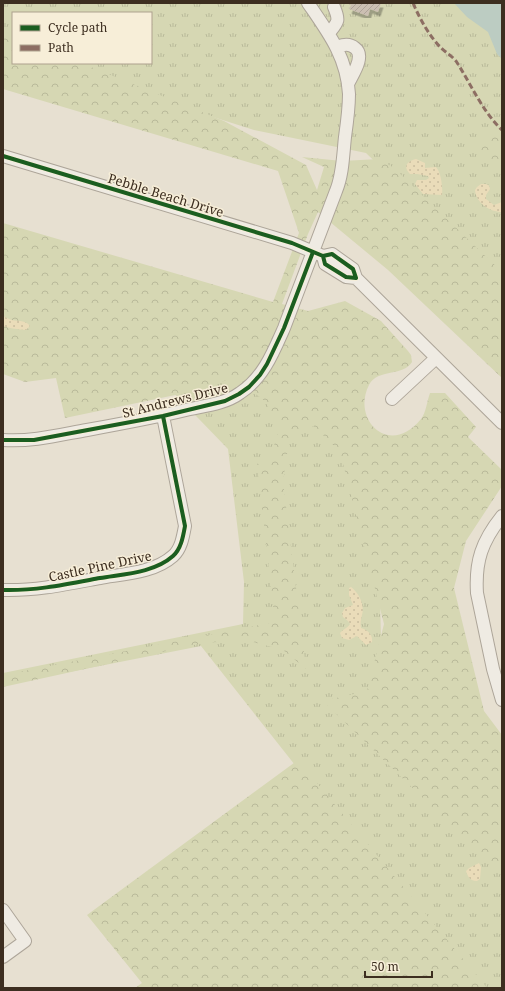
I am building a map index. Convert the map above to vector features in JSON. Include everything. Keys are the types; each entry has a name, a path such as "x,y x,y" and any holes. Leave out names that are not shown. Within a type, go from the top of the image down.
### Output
{"street":[{"name":"St Andrews Drive","path":"3,440 34,440 163,416 225,401 249,387 260,375 275,348 318,254 340,180 348,110 348,84 344,66 336,47 329,33 308,3"},
{"path":"329,33 338,20 334,7"},
{"path":"336,47 348,45 354,47 359,52 359,59 348,84"},
{"name":"Pebble Beach Drive","path":"3,156 292,243 318,254 325,264 346,277 356,278 502,423"},
{"path":"392,399 436,358"},
{"name":"Castle Pine Drive","path":"3,590 42,588 143,570 166,561 174,555 180,546 185,526 163,416"},
{"path":"502,516 488,535 480,553 477,563 476,579 477,593 488,648 495,680 502,700"},
{"path":"3,910 25,941 3,957"}],"green space":[{"path":"3,3 502,3 502,285 366,153 254,130 46,64 152,64 152,12 12,12 12,53 3,50"},
{"path":"3,31 12,35 12,64 83,64 224,121 306,165 317,190 324,167 302,157 342,161 379,159 394,168 502,272 502,378 388,270 318,212 308,234 282,304 308,311 345,301 381,321 408,351 411,355 412,362 403,370 378,376 369,385 365,398 365,411 369,421 377,430 386,435 397,435 409,430 421,419 430,393 445,393 476,427 468,437 502,470 502,486 466,541 454,588 484,711 502,735 502,875 323,701 367,691 384,624 340,452 314,426 289,441 283,482 306,669 283,650 246,640 203,643 3,687 3,675 275,622 257,464 270,457 280,428 265,401 234,378 180,394 65,418 56,378 25,382 3,374 3,223 273,302 299,233 278,171 3,89"},
{"path":"498,123 502,127 502,174 485,159 478,145"},
{"path":"303,364 378,520 381,638 362,723 502,869 502,988 471,988 201,646 3,685 3,673 243,624 244,582 228,449 166,385"},
{"path":"298,760 487,988 135,988 142,983 87,915"}],"sand":[{"path":"416,159 425,163 425,168 436,167 438,169 441,180 442,195 423,194 415,184 417,180 426,180 429,178 428,176 410,174 406,169 408,163"},
{"path":"481,184 487,184 490,187 486,195 486,199 494,205 502,202 502,212 497,212 484,206 478,199 475,190"},
{"path":"3,316 12,320 26,322 30,326 26,330 3,326"},
{"path":"351,587 359,596 363,607 361,628 368,631 372,637 372,642 366,645 357,636 349,640 342,638 340,633 350,624 343,617 342,613 345,608 353,605 349,595 349,588"},
{"path":"479,863 481,867 480,879 477,881 471,879 466,871"}],"shaded area":[{"path":"454,3 502,3 502,59 497,54 488,32 467,17"}],"building":[{"path":"346,3 381,3 378,12 370,9 368,16 349,9 351,5"}],"marked path":[{"path":"413,3 421,21 432,37 440,47 453,57 488,114 502,130"}],"cycle path":[{"path":"3,156 292,243 323,256 332,254 353,269 356,278 346,277 325,264 323,256"},
{"path":"3,440 34,440 163,416 225,401 239,394 249,387 260,375 267,364 284,328 313,252"},
{"path":"3,590 52,587 138,572 157,566 165,562 176,553 181,542 185,526 163,416"}]}
